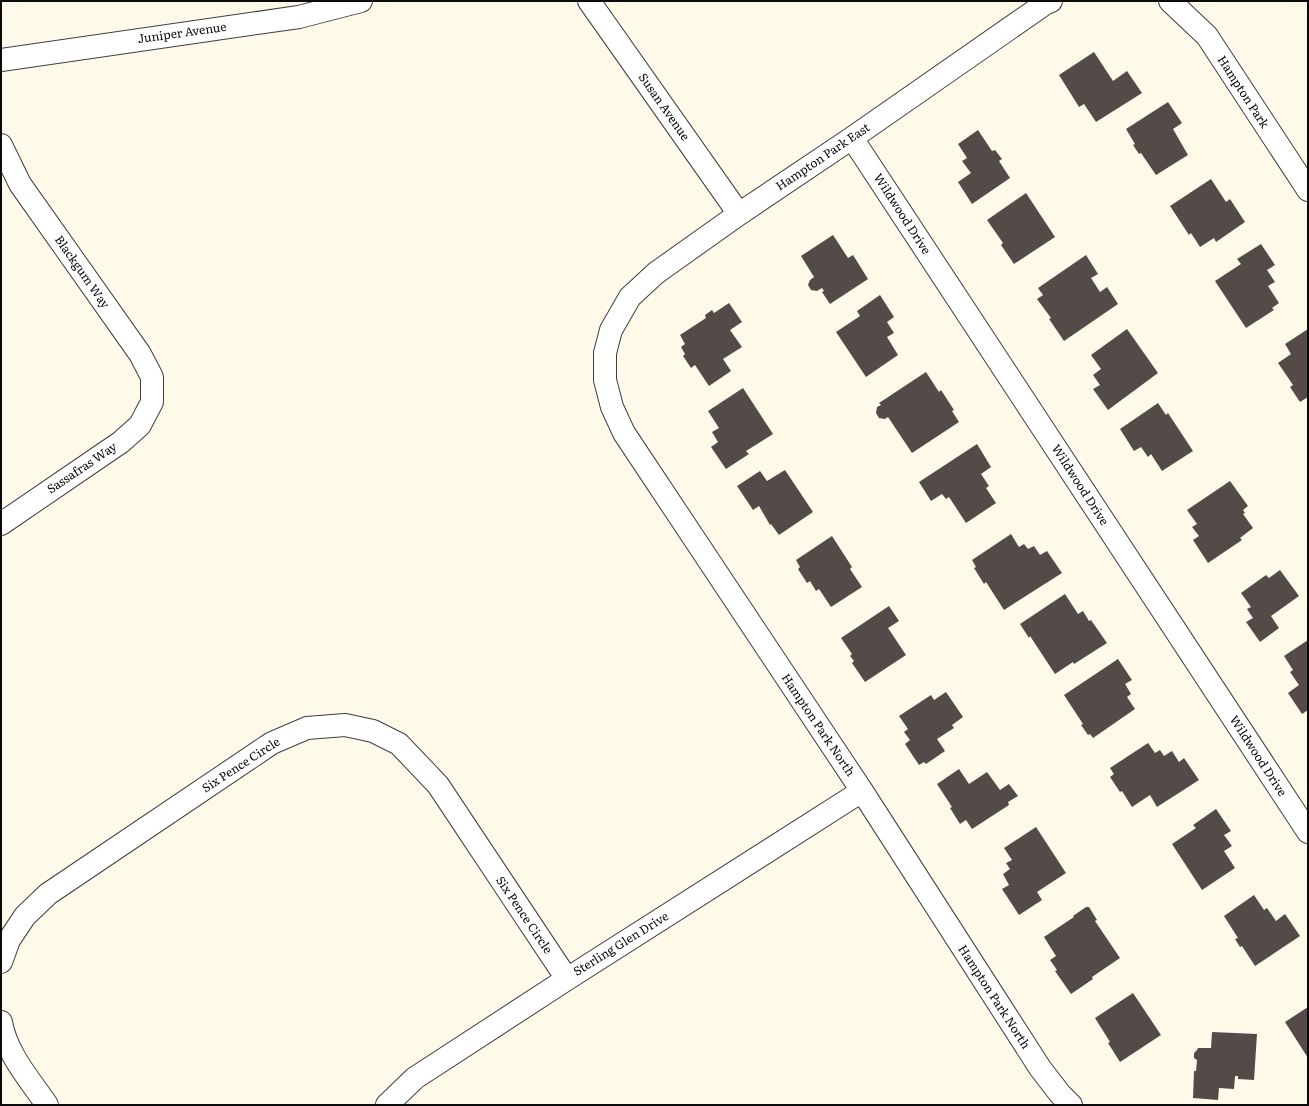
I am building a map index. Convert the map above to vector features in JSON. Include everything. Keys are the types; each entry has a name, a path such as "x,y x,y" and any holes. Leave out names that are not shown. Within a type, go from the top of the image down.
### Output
{"street":[{"name":"Juniper Avenue","path":"1,60 298,16 361,1"},
{"name":"Susan Avenue","path":"589,1 739,214"},
{"name":"Hampton Park East","path":"611,330 630,296 644,282 739,214 1051,1"},
{"name":"Hampton Park","path":"1170,1 1207,36 1308,190"},
{"name":"Wildwood Drive","path":"852,138 1308,832"},
{"name":"Blackgum Way","path":"1,145 20,184 140,354 152,377 152,402"},
{"name":"Hampton Park North","path":"611,330 605,353 605,380 612,407 624,433 862,790 1040,1068 1060,1094 1071,1105"},
{"name":"Sassafras Way","path":"1,524 121,442 140,425 152,402"},
{"name":"Six Pence Circle","path":"1,962 9,940 25,916 48,894 272,743 307,728 346,725 374,731 399,744 438,785 567,979"},
{"name":"Sterling Glen Drive","path":"387,1105 416,1078 567,979 862,790"},
{"path":"1,1022 2,1030 15,1058 47,1105"}],"building":[{"path":"1094,52 1113,81 1127,71 1142,93 1096,122 1084,104 1079,107 1059,75"},
{"path":"1168,102 1182,123 1173,129 1188,155 1156,175 1141,153 1139,154 1133,145 1135,144 1126,129"},
{"path":"978,130 992,151 995,150 1002,159 999,161 1010,178 972,204 958,182 971,173 962,161 967,158 958,144"},
{"path":"1211,179 1226,202 1230,199 1245,222 1216,242 1214,238 1200,247 1191,233 1189,235 1170,206"},
{"path":"1026,193 1055,237 1014,264 1001,245 1003,243 987,220"},
{"path":"833,235 848,258 853,255 868,279 830,304 822,292 824,291 822,288 817,291 811,290 808,285 810,280 814,277 801,256"},
{"path":"1261,244 1275,265 1267,270 1275,282 1268,286 1279,303 1272,308 1274,310 1246,328 1215,281 1241,264 1237,259"},
{"path":"1086,255 1098,274 1091,278 1100,292 1107,287 1118,304 1064,341 1049,319 1051,318 1037,299 1043,295 1038,288"},
{"path":"880,295 894,317 887,322 894,333 887,337 898,355 866,377 836,332 860,316 857,311"},
{"path":"729,303 742,322 730,330 742,347 723,359 731,371 709,386 695,365 691,368 683,356 685,354 681,347 685,344 680,335 706,318 705,315 712,310 714,313"},
{"path":"1127,329 1158,373 1108,410 1093,389 1100,385 1093,375 1101,369 1091,355"},
{"path":"1308,329 1308,397 1300,402 1290,387 1293,385 1278,363 1291,354 1285,344"},
{"path":"926,372 939,392 941,390 954,410 952,411 959,422 912,453 888,417 885,419 879,418 876,413 877,407 881,405 879,403"},
{"path":"743,388 773,434 746,451 749,454 726,469 711,447 718,442 712,432 719,428 708,411"},
{"path":"1158,403 1166,415 1168,413 1193,451 1162,471 1151,454 1148,457 1141,447 1134,451 1120,429"},
{"path":"977,444 991,467 981,474 989,486 986,488 996,503 966,523 949,497 946,499 942,494 931,501 919,482"},
{"path":"785,470 813,512 779,535 771,524 770,525 759,506 753,510 737,486 760,471 767,481"},
{"path":"1230,481 1248,506 1243,510 1245,513 1243,514 1253,528 1240,538 1242,540 1208,563 1193,540 1199,536 1192,527 1197,524 1187,510"},
{"path":"1011,534 1019,547 1024,544 1028,549 1034,546 1040,555 1047,551 1062,573 1004,610 986,582 984,584 974,568 976,567 972,560"},
{"path":"832,536 852,567 850,569 862,587 831,607 819,589 816,591 810,581 807,583 798,569 800,567 796,560"},
{"path":"1280,570 1299,596 1271,616 1279,628 1260,642 1246,622 1253,618 1247,609 1251,607 1241,593 1266,575 1269,578"},
{"path":"1065,594 1078,614 1083,611 1107,643 1055,674 1030,636 1029,638 1020,624"},
{"path":"889,606 899,621 888,628 906,655 865,682 852,663 854,661 850,656 852,654 841,638"},
{"path":"1308,640 1308,710 1302,714 1288,693 1299,685 1290,672 1293,670 1284,656"},
{"path":"1118,659 1132,680 1125,684 1131,694 1127,697 1135,709 1093,738 1090,734 1088,735 1081,725 1083,724 1064,695"},
{"path":"946,692 963,717 952,725 954,728 937,739 945,751 926,764 924,762 919,765 905,744 910,740 904,732 908,729 899,716 931,695 934,700"},
{"path":"1148,743 1155,753 1160,750 1164,756 1172,751 1179,762 1184,758 1199,780 1157,807 1150,795 1132,807 1122,791 1120,792 1110,777 1114,774 1110,768"},
{"path":"959,769 969,784 987,772 1000,790 1009,784 1018,796 1008,802 1009,805 972,829 966,820 960,824 950,808 952,807 937,784"},
{"path":"1216,809 1231,831 1224,835 1232,846 1224,851 1235,868 1202,890 1172,844 1196,828 1193,825"},
{"path":"1036,827 1066,873 1037,892 1042,900 1019,915 1002,889 1009,885 1003,874 1010,869 1006,863 1012,860 1004,848"},
{"path":"1254,895 1264,910 1267,908 1276,921 1285,914 1300,936 1255,966 1242,946 1240,947 1235,939 1238,938 1224,916"},
{"path":"1086,907 1089,907 1097,920 1095,921 1120,958 1092,977 1093,979 1071,994 1055,971 1057,970 1050,960 1056,956 1044,937"},
{"path":"1133,993 1161,1035 1120,1062 1095,1018"},
{"path":"1308,1007 1308,1058 1285,1022"},
{"path":"1212,1032 1257,1034 1254,1080 1238,1079 1238,1076 1235,1076 1234,1089 1219,1088 1218,1100 1193,1098 1194,1071 1196,1071 1197,1060 1194,1058 1194,1053 1198,1048 1211,1048"}]}
